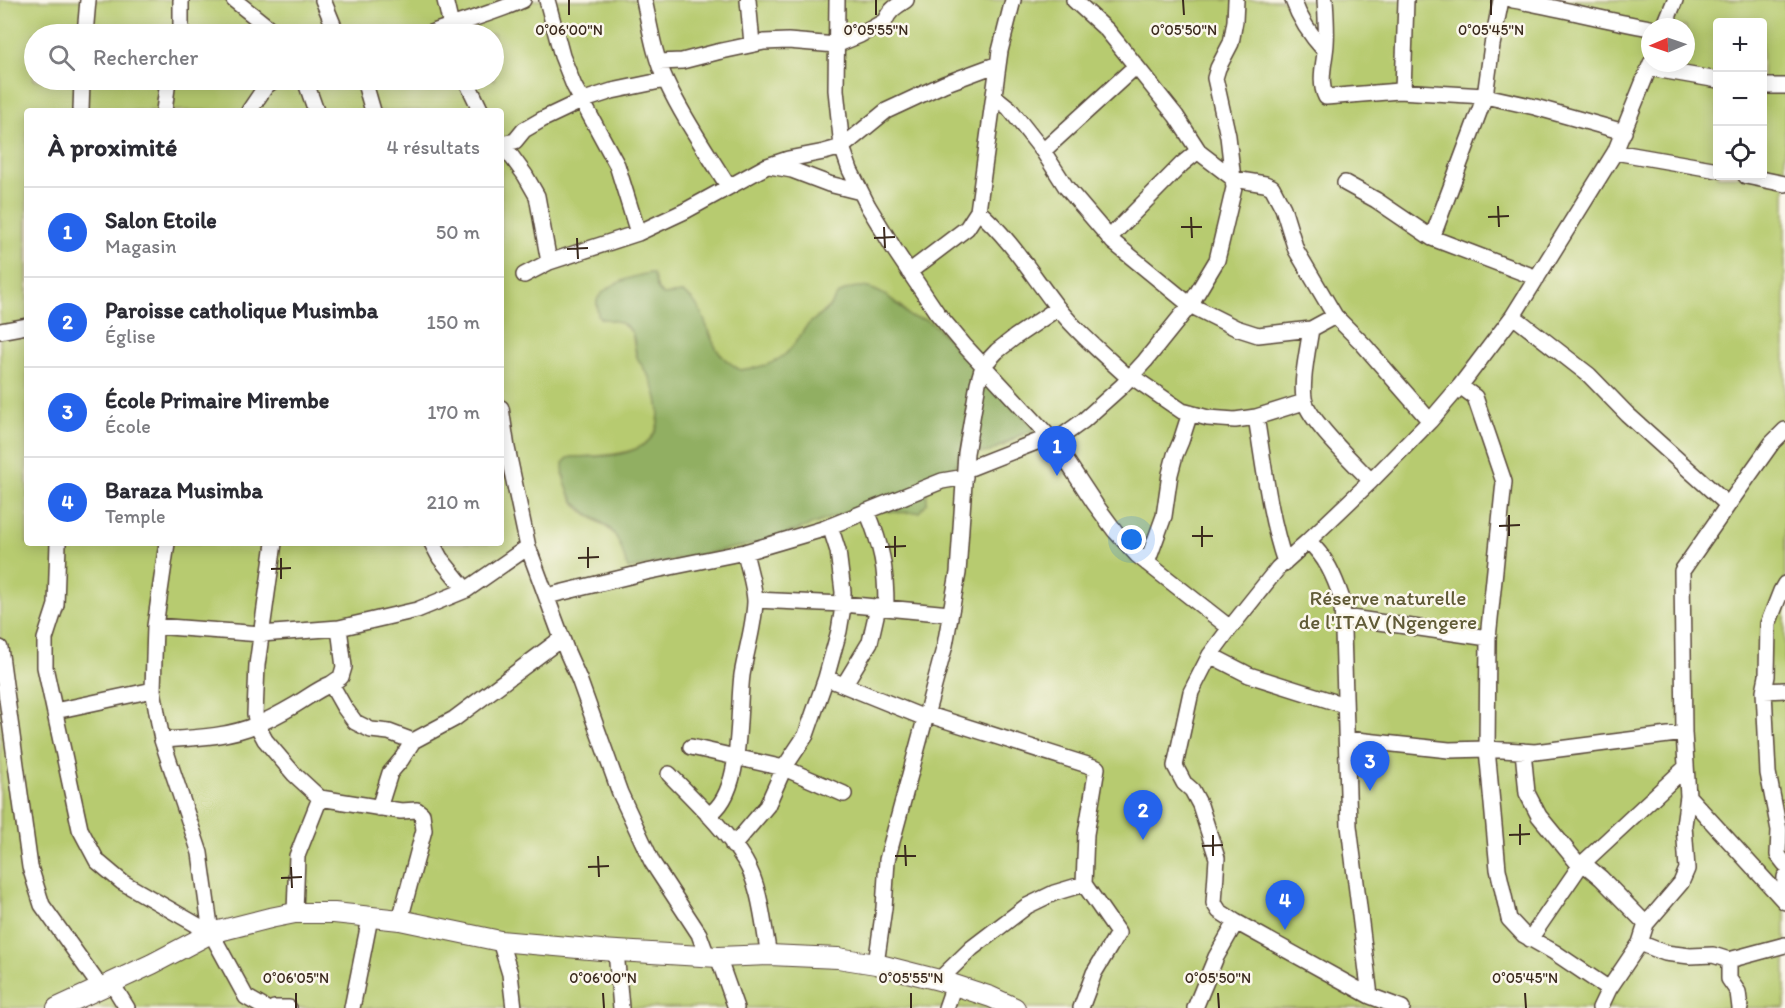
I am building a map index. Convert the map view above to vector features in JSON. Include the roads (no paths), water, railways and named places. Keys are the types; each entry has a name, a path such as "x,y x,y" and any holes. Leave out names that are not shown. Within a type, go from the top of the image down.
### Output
{"street":[{"path":"86,24 88,0"},
{"path":"181,0 181,24"},
{"path":"234,0 264,24"},
{"path":"323,0 333,24"},
{"path":"445,0 451,24"},
{"path":"467,24 523,0"},
{"path":"547,0 562,56 581,101 617,165 638,233"},
{"path":"644,0 654,46 665,80 689,124 728,186"},
{"path":"748,0 753,45"},
{"path":"837,0 836,90 842,147 861,192 909,272 937,313 1052,439 1108,522 1137,555 1230,628"},
{"path":"659,62 682,62 753,45 788,41 836,45 885,21 892,9 906,0"},
{"path":"909,272 967,228 978,211 998,64 1013,0"},
{"path":"1074,0 1107,30 1176,116 1198,151 1219,169 1234,178 1265,184 1272,188 1283,208 1296,250 1335,316 1363,344 1430,421"},
{"path":"547,596 646,572 745,552 830,526 1052,439 1083,421 1130,377 1190,305 1217,260 1234,188 1234,178 1228,135 1215,78 1231,43 1236,0"},
{"path":"1293,0 1297,13 1306,28 1325,51"},
{"path":"1325,0 1325,51 1322,83 1326,97 1403,91 1485,96 1545,109 1624,132"},
{"path":"1403,91 1406,0"},
{"path":"1432,238 1485,96 1492,45 1502,0"},
{"path":"1513,0 1641,26"},
{"path":"1668,18 1675,0"},
{"path":"524,275 549,262 638,233 685,211 767,166 842,147 886,111 944,84 998,64"},
{"path":"1043,151 1136,66"},
{"path":"1402,1008 1371,996 1236,922 1216,908 1214,903 1217,858 1200,805 1175,766 1191,692 1210,655 1278,568 1371,481 1430,421 1460,386 1513,316 1615,152 1648,72"},
{"path":"1679,72 1713,79"},
{"path":"504,143 515,141 524,130 581,101 612,91 665,80"},
{"path":"1767,86 1785,87"},
{"path":"81,108 82,90"},
{"path":"164,108 167,90"},
{"path":"251,108 263,90"},
{"path":"309,90 315,108"},
{"path":"367,90 373,108"},
{"path":"471,90 480,108"},
{"path":"994,96 1010,108 1043,151 1066,187 1109,238 1190,305 1236,328 1258,334 1311,329 1335,316"},
{"path":"504,147 537,196 549,262"},
{"path":"1109,238 1182,164 1198,151"},
{"path":"1615,152 1713,169"},
{"path":"767,166 792,170 829,184 861,192"},
{"path":"1766,180 1785,184"},
{"path":"1345,183 1376,200 1432,238 1537,278"},
{"path":"978,211 993,224 1077,329 1130,377 1182,411 1208,418 1235,420 1256,417 1304,402"},
{"path":"876,964 884,908 887,860 940,669 958,573 966,453 978,383 983,366 997,351 1058,308"},
{"path":"1513,316 1589,375 1627,414 1728,505"},
{"path":"0,331 24,327"},
{"path":"1311,329 1304,402 1311,415 1371,481"},
{"path":"1460,386 1475,397 1504,482 1488,638 1487,749 1498,869 1509,919 1524,935 1609,989"},
{"path":"1147,563 1164,516 1170,474 1190,413"},
{"path":"1256,417 1270,502 1285,562"},
{"path":"504,428 528,547 590,705 620,793 652,862 713,957 736,1008"},
{"path":"1600,1008 1609,989 1640,943 1646,924 1681,883 1687,870 1684,825 1688,795 1684,733 1682,571 1772,442 1785,430"},
{"path":"844,685 870,642 882,607 884,558 867,511"},
{"path":"733,846 767,806 784,768 806,735 826,678 839,631 843,604 838,551 830,526"},
{"path":"1308,541 1319,551 1334,575 1342,598 1349,826 1371,996"},
{"path":"58,546 56,605 45,639 45,667 80,829 97,861 122,882 211,933"},
{"path":"167,546 155,626 153,690 162,740 200,853 211,933 246,997 265,1008"},
{"path":"274,546 257,665 256,725 265,740 294,774 320,798 401,811 417,810 422,814 424,830 400,920"},
{"path":"434,546 440,558 466,590"},
{"path":"155,626 261,634 339,628 417,610 466,590 528,547"},
{"path":"708,815 717,810 728,787 736,759 742,676 755,600 745,552"},
{"path":"1785,584 1768,624 1767,676 1764,691 1768,773 1779,830 1778,855 1785,864"},
{"path":"755,600 843,604 950,614"},
{"path":"1344,617 1488,638"},
{"path":"162,740 229,733 256,725 296,705 321,687 331,684 341,677 344,667 339,628"},
{"path":"379,808 390,773 413,741 454,719 562,638"},
{"path":"0,648 30,867 42,905 127,1008"},
{"path":"1210,655 1249,675 1344,705"},
{"path":"826,678 926,716 1097,768 1086,834 1084,884 1118,933 1094,973 1081,1008"},
{"path":"331,684 355,722 371,730 389,732 413,741"},
{"path":"55,711 153,690"},
{"path":"1764,691 1785,690"},
{"path":"1347,739 1449,750 1547,751 1684,733"},
{"path":"691,747 784,768 844,794"},
{"path":"1523,751 1527,793 1539,816 1582,865 1601,878 1646,924"},
{"path":"1530,939 1582,865 1686,766"},
{"path":"669,774 708,815 745,862 757,889 770,955"},
{"path":"1688,795 1784,901"},
{"path":"296,913 297,856 320,798"},
{"path":"1784,901 1785,877"},
{"path":"946,1008 946,982 972,948 1027,906 1054,893 1084,884"},
{"path":"57,1008 211,933 296,913 334,913 400,920 500,941 615,951 713,957 770,955 837,958 876,964 946,982 991,997 1015,1008"},
{"path":"352,1008 370,918"},
{"path":"1195,1008 1216,957 1236,922"},
{"path":"500,941 510,974 514,1008"},
{"path":"1640,943 1665,953 1690,956 1713,955 1729,960 1785,945"},
{"path":"615,951 621,1008"},
{"path":"1729,960 1729,979 1738,992 1740,1008"},
{"path":"274,1008 289,1008"}],"place":[{"name":"Salon Etoile","path":"1057,476"},
{"name":"École Primaire Mirembe","path":"1370,791"},
{"name":"Paroisse catholique Musimba","path":"1143,840"},
{"name":"Baraza Musimba","path":"1285,930"}],"park label":[{"name":"Réserve naturelle de l'ITAV (Ngengere","path":"1388,609"}]}
